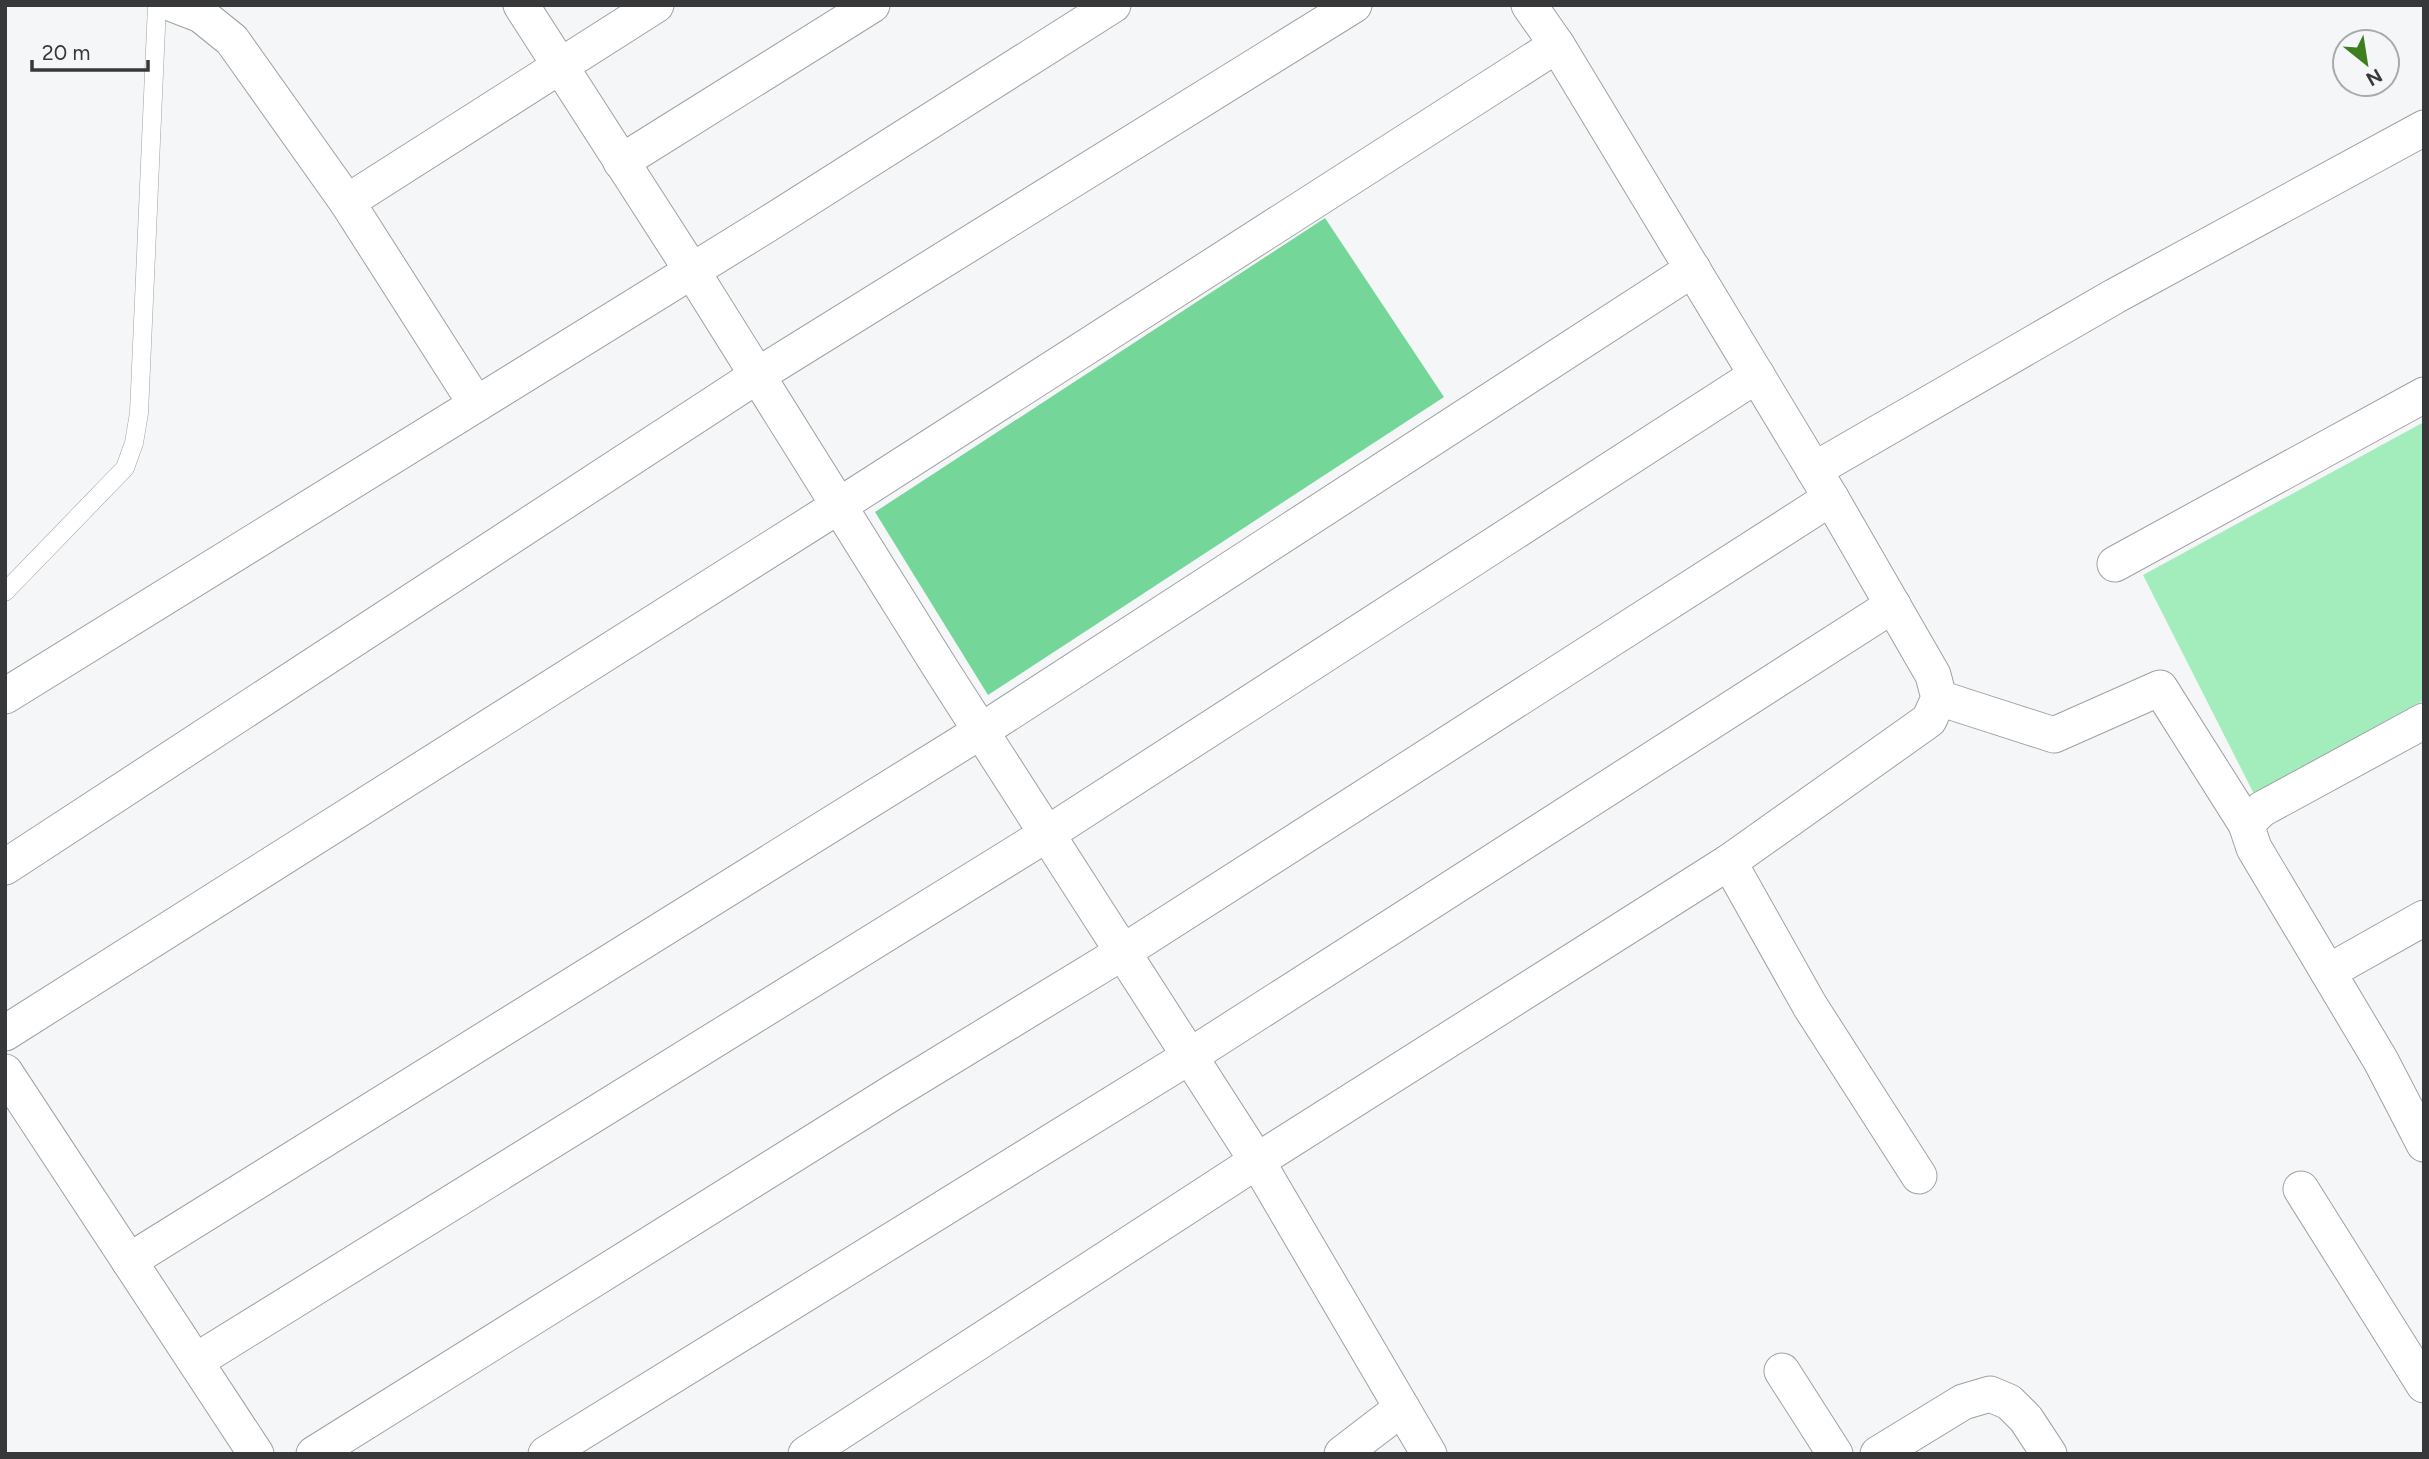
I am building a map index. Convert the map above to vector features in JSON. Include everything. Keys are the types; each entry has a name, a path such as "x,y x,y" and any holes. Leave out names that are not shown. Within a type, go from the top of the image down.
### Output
{"street":[{"path":"521,5 1257,1161 1417,1432 1342,1454"},
{"path":"347,202 656,5"},
{"path":"621,162 872,5"},
{"path":"5,696 692,271 1113,5"},
{"path":"5,867 758,375 1353,5"},
{"path":"806,1454 1257,1161 1729,862 1928,720 1939,698 1933,675 1823,484 1557,45 1529,5"},
{"path":"193,8 232,40 347,202 476,404"},
{"path":"5,1033 840,505 1557,45"},
{"path":"314,1454 1123,952 1823,484 2115,296 2424,128"},
{"path":"129,1261 981,731 1693,269"},
{"path":"196,1361 1047,834 1757,375"},
{"path":"2115,564 2424,395"},
{"path":"546,1454 1190,1056 1893,605"},
{"path":"1939,698 2054,735 2160,688 2246,824 2255,848 2381,1061 2424,1144"},
{"path":"2246,824 2262,809 2424,721"},
{"path":"1729,862 1810,1006 1919,1176"},
{"path":"2328,972 2424,918"},
{"path":"5,1072 257,1454"},
{"path":"2301,1189 2424,1385"},
{"path":"1782,1371 1835,1454"},
{"path":"1878,1454 1963,1402 1990,1394 2009,1402 2025,1419 2049,1454"}],"lane":[{"path":"5,592 125,468 134,443 139,413 157,5"}],"green space":[{"path":"1325,218 1444,397 988,695 875,512"},
{"path":"2424,422 2424,700 2254,794 2143,575"}]}
